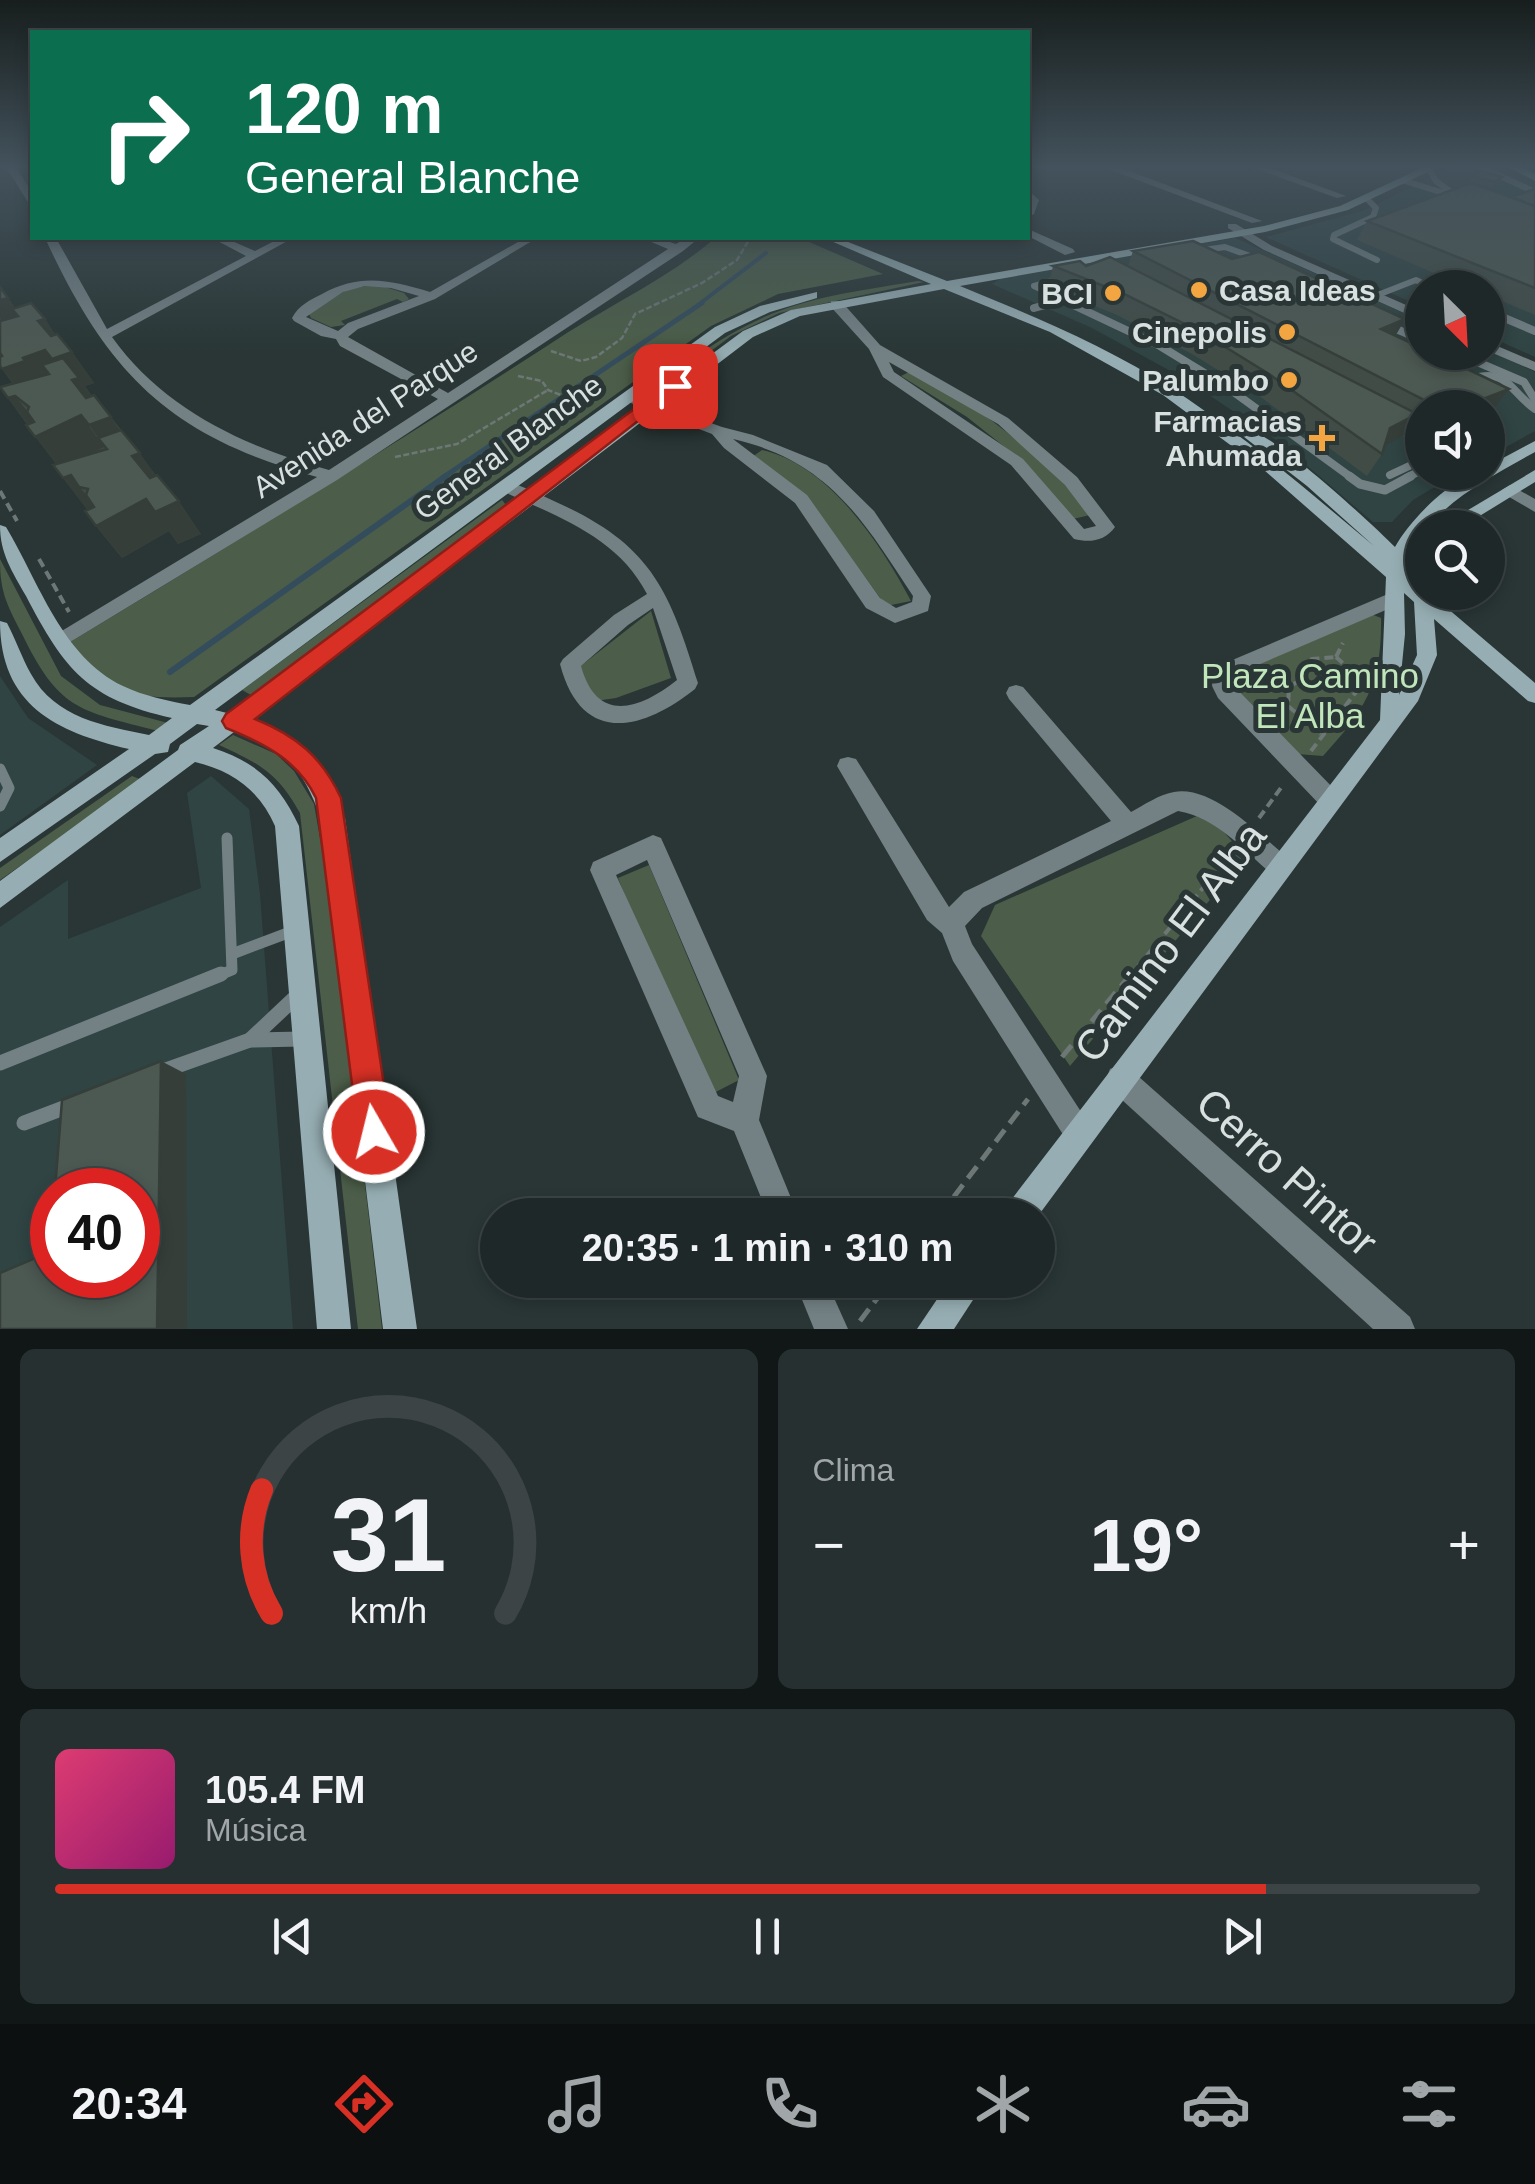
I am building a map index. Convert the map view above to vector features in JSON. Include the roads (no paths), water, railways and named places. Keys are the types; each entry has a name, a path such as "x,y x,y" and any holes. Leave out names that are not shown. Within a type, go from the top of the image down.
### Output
{"main road":[{"name":"General Blanche","path":"966,281 1075,257 1104,266 1209,248 1245,229"},
{"name":"General Blanche","path":"0,896 748,334 796,314 944,279 1257,229"},
{"path":"838,240 922,276 966,281 1034,308 1105,342 1182,387 1250,433 1319,489 1396,579"},
{"path":"863,240 1069,336 1168,392 1259,458 1405,584"},
{"name":"General Blanche","path":"0,851 154,744 720,330 749,315 816,294 922,276"},
{"path":"1505,461 1535,446"},
{"path":"1476,510 1535,475"},
{"path":"1390,719 1396,579 1422,521 1454,490"},
{"path":"0,531 62,640 84,670 125,694 234,721 270,736 298,753 320,780 328,798 400,1329"},
{"name":"Camino El Alba","path":"1031,1198 1390,719 1412,695 1424,666 1423,610"},
{"path":"1438,610 1535,695"},
{"path":"0,628 29,687 55,714 240,766 272,792 292,848 334,1329"},
{"path":"934,1329 957,1298"}],"street":[{"path":"1030,233 1075,257"},
{"path":"1239,234 1405,310"},
{"path":"51,240 105,335 143,382 198,422 232,439 332,476"},
{"path":"221,240 254,255"},
{"path":"105,335 284,240"},
{"path":"341,336 353,326 431,296 527,240"},
{"path":"653,240 679,249"},
{"name":"Avenida del Parque","path":"62,640 332,476 690,240"},
{"path":"431,296 366,279 343,286 299,315 303,322 341,336 343,341 448,398"},
{"path":"836,304 875,348 962,394 1017,432 1071,481 1106,528 1099,534 1080,534 1017,462 888,374 879,363 875,348"},
{"path":"1505,354 1535,368"},
{"path":"628,396 717,431 748,438 821,469 868,515 922,596 921,606 895,616 873,602 802,499 730,446 717,431"},
{"path":"992,442 1017,432"},
{"path":"506,486 609,536 635,559 657,596 688,683 672,698 648,708 604,715 589,708 572,683 570,664 657,596"},
{"path":"1510,490 1535,507"},
{"path":"1330,800 1225,692 1220,682 1223,674 1396,579"},
{"path":"1016,693 1128,825"},
{"path":"848,766 936,912 952,924 962,952 1079,1134"},
{"path":"952,924 974,900 1176,802 1194,802 1210,808 1280,866"},
{"path":"744,1120 708,1107 602,870 653,846 754,1076 744,1120 776,1198"},
{"name":"Cerro Pintor","path":"1120,1079 1398,1329"},
{"path":"818,1298 831,1329"}],"lane":[{"path":"1346,229 1333,239 1377,260"},
{"path":"1239,234 1300,272"},
{"path":"1192,256 1209,248 1260,266"},
{"path":"1163,257 1192,256 1209,248 1234,249 1275,267"},
{"path":"1071,277 1034,286 1142,338 1224,384 1360,484 1385,490 1405,479"},
{"path":"1352,309 1337,299 1375,296 1405,284"},
{"path":"1034,308 1061,300"},
{"path":"1397,306 1388,318 1405,328"},
{"path":"1505,318 1535,331"},
{"path":"1382,323 1405,331"},
{"path":"1456,374 1464,370"},
{"path":"1496,370 1524,382 1535,400"},
{"path":"1457,384 1482,374 1501,377 1514,385 1521,399 1535,409"},
{"path":"1388,423 1405,432"},
{"path":"1319,489 1333,466"},
{"path":"1390,475 1405,468"},
{"path":"0,770 9,788 0,806"},
{"path":"0,1063 232,970 228,838"},
{"path":"232,954 298,930"},
{"path":"250,1040 304,990"},
{"path":"147,1077 250,1040 308,1039"},
{"path":"24,1123 94,1097"}],"waterway":[{"path":"698,305 766,253"},
{"path":"442,478 702,303"},
{"path":"170,672 446,476"}],"place":[{"name":"Casa Ideas","path":"1199,290"},
{"name":"BCI","path":"1113,293"},
{"name":"Cinepolis","path":"1287,332"},
{"name":"Palumbo","path":"1289,380"},
{"name":"Farmacias Ahumada","path":"1322,438"}],"park label":[{"name":"Plaza Camino El Alba","path":"1310,695"}]}
